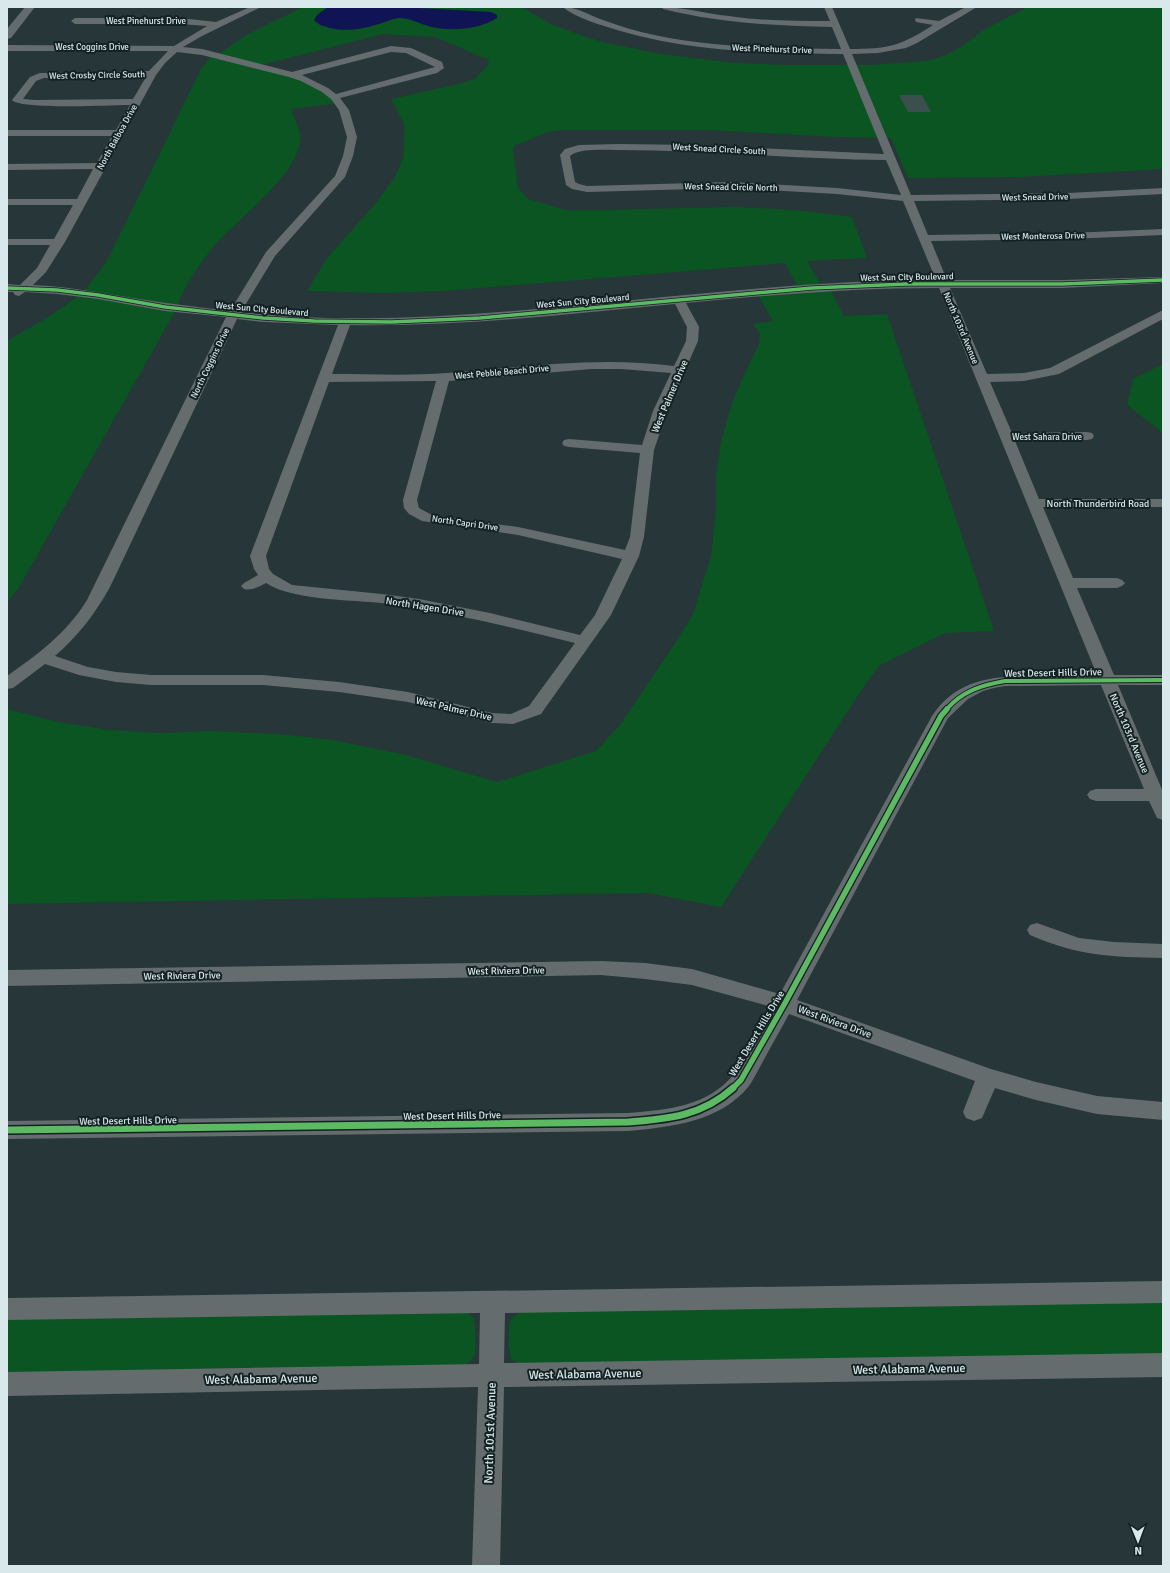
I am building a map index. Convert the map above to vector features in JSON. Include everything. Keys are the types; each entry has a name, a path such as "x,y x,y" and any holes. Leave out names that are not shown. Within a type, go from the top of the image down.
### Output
{"main road":[{"path":"7,36 30,7"},
{"path":"9,16 23,16"}],"street":[{"name":"North Balboa Drive","path":"7,300 24,288 42,270 59,242 118,133 161,61 177,48 217,25 257,7"},
{"name":"West Pinehurst Drive","path":"567,7 592,19 614,27 681,42 752,50 846,51 896,48 915,42 940,24 973,7"},
{"path":"666,7 714,18 752,22 835,24"},
{"name":"North 103rd Avenue","path":"828,7 1033,503 1108,680 1157,790 1163,814"},
{"path":"919,20 940,24"},
{"name":"West Pinehurst Drive","path":"75,21 180,21 217,25"},
{"name":"West Coggins Drive","path":"7,48 177,48"},
{"name":"North Coggins Drive","path":"7,684 43,658 68,635 86,614 102,586 233,315 270,254 298,221 334,185 345,166 350,147 351,130 344,110 334,97 315,84 292,75 249,63 177,48"},
{"path":"292,75 399,49 408,50 439,64 440,68 434,71 334,97"},
{"name":"West Crosby Circle South","path":"136,102 22,102 17,100 33,78 48,74 152,74"},
{"path":"7,133 118,133"},
{"name":"West Snead Circle South","path":"567,169 566,153 573,149 592,147 672,146 849,157 890,157"},
{"path":"7,167 101,166"},
{"name":"West Snead Circle North","path":"567,169 572,185 587,189 731,185 836,191 880,197 907,198"},
{"name":"West Snead Drive","path":"907,198 1068,196 1163,191"},
{"path":"7,202 81,202"},
{"name":"West Monterosa Drive","path":"923,238 1054,236 1163,232"},
{"path":"7,242 59,242"},
{"name":"West Sun City Boulevard","path":"7,288 24,288 98,295 165,307 233,315 294,320 391,322 480,318 817,288 943,284 1062,284 1163,280"},
{"name":"West Palmer Drive","path":"43,658 85,671 151,680 263,680 340,687 408,698 492,718 513,719 534,710 603,615 631,556 637,537 647,450 660,411 692,341 693,327 679,300"},
{"path":"982,378 1024,377 1054,371 1163,314"},
{"path":"250,586 266,577 260,565 258,556 345,322"},
{"path":"1095,338 1107,343"},
{"name":"West Pebble Beach Drive","path":"325,378 444,377 601,364 645,366 679,370"},
{"name":"North Capri Drive","path":"444,377 410,500 410,507 415,513 422,517 432,519 518,531 631,556"},
{"name":"West Sahara Drive","path":"1006,437 1087,436"},
{"path":"569,443 647,450"},
{"name":"North Thunderbird Road","path":"1033,503 1163,503"},
{"name":"North Hagen Drive","path":"266,577 280,586 289,589 393,600 443,608 585,641"},
{"path":"1067,583 1117,583"},
{"name":"West Desert Hills Drive","path":"7,1130 628,1122 664,1120 692,1113 711,1104 727,1093 741,1080 785,1003 941,716 950,704 971,688 1006,681 1163,680"},
{"path":"1096,795 1157,790"},
{"path":"1038,930 1065,941 1084,946 1115,950 1163,951"},
{"name":"West Riviera Drive","path":"7,978 601,968 645,970 692,977 785,1003 988,1077 1036,1091 1098,1104 1163,1112"},
{"path":"974,1112 988,1077"},
{"path":"7,1309 1163,1292"},
{"name":"North 101st Avenue","path":"486,1566 493,1301"},
{"name":"West Alabama Avenue","path":"7,1384 1163,1365"}],"green space":[{"path":"303,7 521,7 553,25 578,34 602,42 661,54 736,63 786,65 872,65 926,61 944,56 961,47 985,29 1028,7 1163,7 1163,169 1020,177 908,178 891,138 836,137 708,130 561,130 548,132 514,146 513,149 518,188 528,199 566,210 736,207 797,210 852,217 867,258 807,261 822,287 829,287 844,316 887,314 994,631 945,633 880,665 864,686 721,907 648,893 7,904 7,709 58,722 110,730 161,733 209,731 280,734 333,740 406,755 497,782 596,751 620,725 693,614 711,556 716,509 716,474 722,438 731,406 759,344 760,334 753,324 773,321 757,293 799,289 785,263 444,291 382,293 307,291 327,258 376,203 395,177 403,158 405,126 391,99 475,79 488,65 489,60 435,37 383,34 261,65 304,79 339,103 291,109 300,135 298,149 291,164 280,180 266,195 214,246 192,276 183,292 177,308 18,589 7,602 7,341 48,317 83,293 107,261 202,67 213,55 217,55 248,34"},
{"path":"1163,364 1163,433 1127,405 1133,379"},
{"path":"1163,1300 1163,1356 519,1365 511,1358 509,1349 509,1324 512,1318 522,1311"},
{"path":"465,1311 474,1318 476,1338 475,1353 473,1358 462,1367 7,1375 7,1318"}],"shaded area":[{"path":"328,7 400,7 491,12 497,15 497,18 481,25 464,29 437,28 399,18 367,27 342,30 323,26 314,20 317,15"}],"building":[{"path":"899,95 922,95 931,112 908,112"}],"cycle path":[{"path":"7,288 57,290 98,295 165,307 263,318 314,321 391,322 480,318 812,288 906,284 1062,284 1163,280"},
{"path":"7,1130 628,1122 664,1119 692,1113 711,1104 727,1093 741,1080 785,1003 941,716 948,707 962,695 977,687 1005,681 1163,680"}]}
